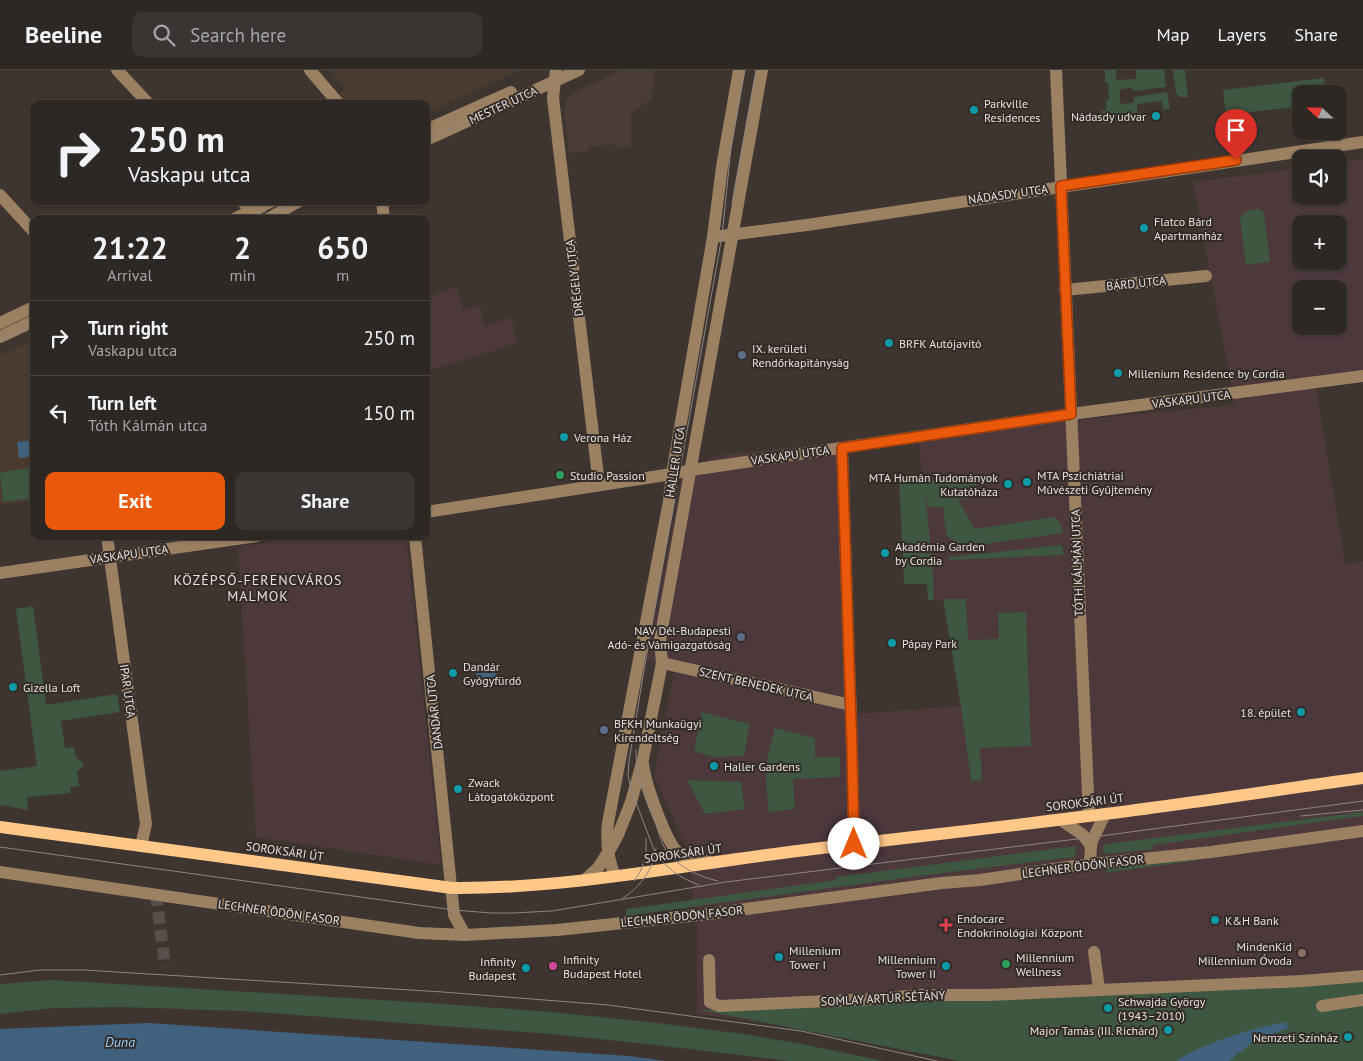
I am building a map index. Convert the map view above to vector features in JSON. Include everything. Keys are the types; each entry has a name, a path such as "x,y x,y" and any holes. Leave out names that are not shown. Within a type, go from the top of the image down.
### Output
{"main road":[{"name":"SOROKSÁRI ÚT","path":"2,826 452,888 515,887 586,880 780,853 1061,820 1363,778"}],"street":[{"path":"117,70 145,100"},
{"path":"310,70 336,100"},
{"name":"MESTER UTCA","path":"430,128 557,73 579,70"},
{"name":"HALLER UTCA","path":"615,876 608,854 608,822 669,502 672,474 713,237 722,167 739,70"},
{"name":"HALLER UTCA","path":"586,880 608,854 618,834 625,819 642,762 662,663 660,640 762,70"},
{"name":"TÓTH KÁLMÁN UTCA","path":"1056,70 1089,816"},
{"name":"MESTER UTCA","path":"430,138 557,73"},
{"name":"DRÉGELY UTCA","path":"557,73 553,98 599,485"},
{"name":"NÁDASDY UTCA","path":"713,237 1363,142"},
{"path":"0,195 30,228"},
{"path":"246,205 255,215 267,205"},
{"path":"275,215 293,205"},
{"name":"BÁRD UTCA","path":"1065,290 1206,276"},
{"path":"0,323 30,309"},
{"path":"0,337 30,323"},
{"name":"VASKAPU UTCA","path":"430,511 691,470 1071,414 1363,376"},
{"path":"842,448 854,844"},
{"name":"IPAR UTCA","path":"108,540 146,824 141,846"},
{"name":"VASKAPU UTCA","path":"0,573 228,540"},
{"name":"DANDÁR UTCA","path":"415,540 454,915 464,935"},
{"name":"SZENT BENEDEK UTCA","path":"662,663 851,705"},
{"name":"HALLER UTCA","path":"642,762 646,782 673,847 684,857 718,863"},
{"path":"1090,864 1091,846 1104,814"},
{"path":"1061,820 1082,835 1091,846"},
{"name":"LECHNER ÖDÖN FASOR","path":"0,872 419,933 464,935 557,930 693,916 942,883 980,880 1090,864 1211,852 1363,831"},
{"path":"1094,952 1099,989"},
{"name":"SOMLAY ARTÚR SÉTÁNY","path":"709,960 710,1002 719,1006 928,995 988,995 1302,981 1363,976"},
{"path":"1322,1006 1363,1000"}],"shaded area":[{"path":"330,70 519,70 430,112 430,100 341,100 338,96 346,88"},
{"path":"622,70 654,70 655,75 651,99 631,114 631,147 615,149 614,144 589,147 590,151 569,153 564,111 566,100 574,93"},
{"path":"1363,159 1363,373 1315,381 1345,564 1363,562 1363,1061 802,1027 697,1014 697,925 687,850 654,776 675,668 647,661 682,475 714,456 843,442 854,714 960,706 943,600 934,600 918,435 1235,405 1193,182 1292,169 1292,205 1347,205 1347,162"},
{"path":"457,286 463,310 480,305 484,326 512,317 516,344 430,371 430,296"},
{"path":"30,342 30,501 0,505 0,355"},
{"path":"284,540 406,540 441,865 256,837 238,547"}],"green space":[{"path":"1105,70 1116,70 1116,80 1136,79 1136,70 1164,70 1166,87 1134,91 1131,88 1122,89 1120,90 1120,102 1122,104 1132,103 1134,102 1134,97 1167,92 1170,109 1163,110 1162,101 1137,104 1137,112 1141,113 1142,119 1111,121 1111,123 1102,124 1101,111 1106,110 1106,101 1109,100 1108,82 1105,82"},
{"path":"1173,70 1185,70 1188,97 1179,97 1176,93"},
{"path":"1324,78 1324,85 1292,85 1292,107 1226,115 1223,90"},
{"path":"1259,209 1264,213 1270,262 1246,265 1240,218 1246,212"},
{"path":"30,468 30,499 3,502 0,472"},
{"path":"975,473 978,496 958,500 975,529 1055,517 1061,524 1063,533 964,547 948,537 943,507 928,507 925,493 934,600 928,600 927,584 904,584 899,479 904,478 905,483"},
{"path":"1062,545 1063,555 949,560 949,557"},
{"path":"943,599 966,599 968,640 999,639 998,613 1026,612 1031,746 980,748 982,780 971,781 961,706"},
{"path":"33,606 46,705 117,694 120,712 61,721 65,748 74,747 76,758 83,764 82,768 77,771 79,786 70,787 71,793 27,797 28,810 0,805 0,771 37,766 16,609"},
{"path":"702,712 750,724 744,756 714,757 694,751"},
{"path":"775,728 815,738 815,757 840,757 840,777 793,779 795,809 769,812 766,782 767,758"},
{"path":"687,780 741,782 745,809 705,814"},
{"path":"1363,812 1363,816 1153,845 1153,849 1107,854 1102,849 1106,844"},
{"path":"1077,846 1074,857 626,916 626,909 836,880 836,877"},
{"path":"1193,857 1200,860 1104,873 1108,868"},
{"path":"52,980 551,1012 743,1034 883,1061 790,1061 551,1034 244,1011 121,1007 53,1008 0,1014 0,984"},
{"path":"1363,981 1363,1061 960,1061 701,1010 1093,994"}],"water":[{"path":"30,440 30,457 19,458 17,442"},
{"path":"482,664 490,664 496,670 496,678 490,684 482,684 476,678 476,670"},
{"path":"1285,1022 1289,1028 1249,1045 1229,1061 1176,1061 1229,1037"},
{"name":"Duna","path":"149,1023 629,1056 666,1061 0,1061 0,1029"}],"tunnel":[{"path":"156,894 165,966"}],"tram line":[{"path":"430,138 579,70"},
{"path":"699,885 674,872 654,850 631,789 628,775 644,670 722,236 731,148 745,70"},
{"path":"732,203 756,70"},
{"path":"269,215 291,205"},
{"path":"258,215 266,211"},
{"path":"0,340 30,326"},
{"path":"636,750 637,769 642,788 666,850 684,867 704,877 718,881"},
{"path":"0,847 454,910 512,913 552,911 726,882 1085,838 1363,801"},
{"path":"1301,816 1363,810"},
{"path":"634,881 644,861 646,839"},
{"path":"623,898 641,883 645,877 652,863 656,848"},
{"path":"0,975 40,970 84,970 443,992 608,1005 801,1031 937,1061"}],"place":[{"name":"Parkville Residences","path":"974,110"},
{"name":"Nádasdy udvar","path":"1156,116"},
{"name":"Flatco Bárd Apartmanház","path":"1144,228"},
{"name":"BRFK Autójavító","path":"889,343"},
{"name":"IX. kerületi Rendőrkapitányság","path":"742,355"},
{"name":"Millenium Residence by Cordia","path":"1118,373"},
{"name":"Verona Ház","path":"564,437"},
{"name":"Studio Passion","path":"560,475"},
{"name":"MTA Pszichiátriai Művészeti Gyűjtemény","path":"1027,482"},
{"name":"MTA Humán Tudományok Kutatóháza","path":"1008,484"},
{"name":"Akadémia Garden by Cordia","path":"885,553"},
{"name":"NAV Dél-Budapesti Adó- és Vámigazgatóság","path":"741,637"},
{"name":"Pápay Park","path":"892,643"},
{"name":"Dandár Gyógyfürdő","path":"453,673"},
{"name":"Gizella Loft","path":"13,687"},
{"name":"18. épület","path":"1301,712"},
{"name":"BFKH Munkaügyi Kirendeltség","path":"604,730"},
{"name":"Haller Gardens","path":"714,766"},
{"name":"Zwack Látogatóközpont","path":"458,789"},
{"name":"K&H Bank","path":"1215,920"},
{"name":"Endocare Endokrinológiai Központ","path":"946,925"},
{"name":"MindenKid Millennium Óvoda","path":"1302,953"},
{"name":"Millenium Tower I","path":"779,957"},
{"name":"Millennium Wellness","path":"1006,964"},
{"name":"Infinity Budapest Hotel","path":"553,966"},
{"name":"Millennium Tower II","path":"946,966"},
{"name":"Infinity Budapest","path":"526,968"},
{"name":"Schwajda György (1943–2010)","path":"1108,1008"},
{"name":"Major Tamás (III. Richárd)","path":"1168,1030"},
{"name":"Nemzeti Színház","path":"1348,1037"}],"district":[{"name":"KÖZÉPSŐ-FERENCVÁROS MALMOK","path":"258,588"}],"route":[{"path":"854,844 848,586 842,448 1071,414 1061,186 1236,160"}]}
